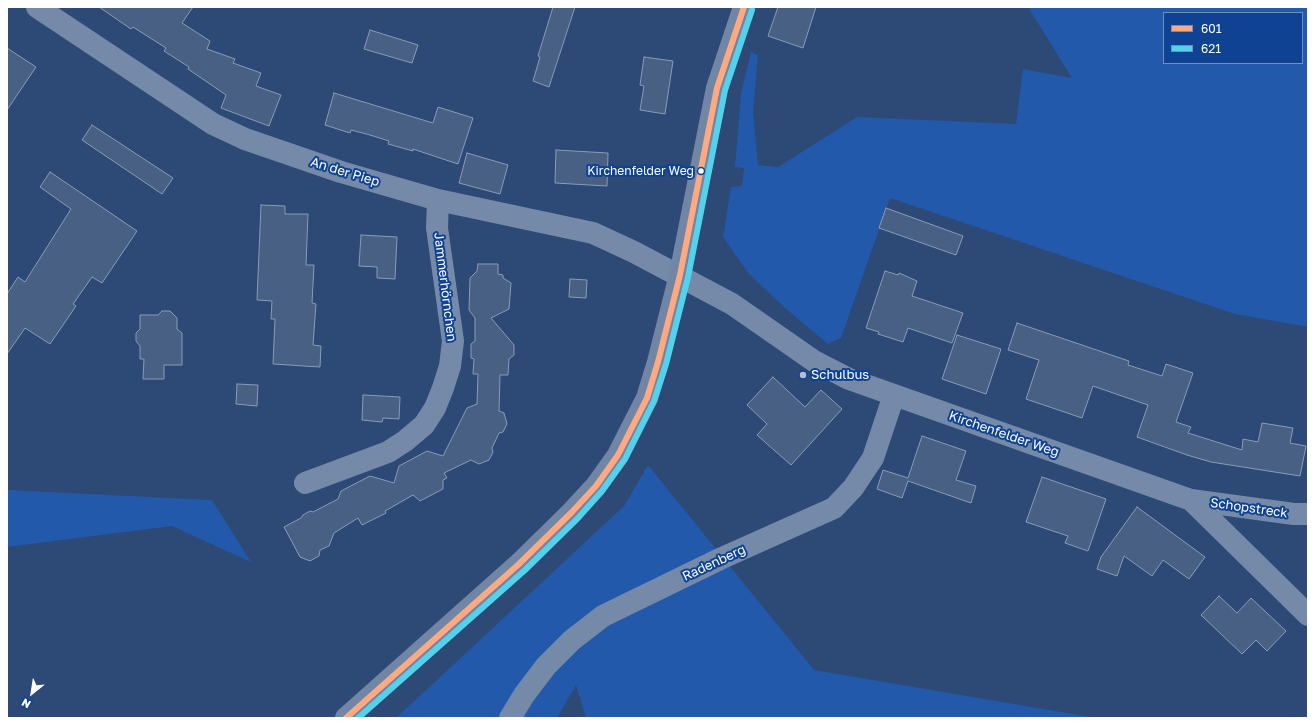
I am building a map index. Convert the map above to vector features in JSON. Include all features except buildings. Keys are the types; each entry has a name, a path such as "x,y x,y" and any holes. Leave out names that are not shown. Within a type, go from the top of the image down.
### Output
{"main road":[{"path":"346,718 519,564 596,486 618,455 647,398 658,362 680,275 717,88 744,7"}],"street":[{"name":"An der Piep","path":"37,7 213,124 245,139 342,172 438,200 593,234 680,275"},
{"name":"Jammerhörnchen","path":"305,483 388,452 405,441 424,425 435,408 450,366 453,341 437,228 438,200"},
{"name":"Kirchenfelder Weg","path":"680,275 732,304 814,361 849,379 1191,500 1308,615"},
{"name":"Radenberg","path":"510,718 524,695 546,666 572,640 602,616 715,562 834,508 853,488 873,458 894,395"},
{"name":"Schopstreck","path":"1191,500 1294,514 1308,514"}],"shaded area":[{"path":"1028,7 1308,7 1308,327 1235,314 890,198 841,338 828,344 784,307 749,274 723,237 731,187 742,186 744,168 735,167 741,94 751,52 758,55 753,112 758,165 778,167 857,117 1016,124 1023,69 1072,78"},
{"path":"648,465 814,670 1096,718 586,718 576,685 557,718 396,718 624,506"},
{"path":"7,490 212,500 251,562 172,526 7,547"}],"transit line":[{"name":"601","path":"346,718 519,564 596,486 618,455 647,398 658,362 680,275 717,88 744,7"},
{"name":"621","path":"358,718 525,570 578,518 602,491 625,459 654,401 666,364 688,277 725,90 752,10"}],"place":[{"name":"Kirchenfelder Weg","path":"701,171"},
{"name":"Schulbus","path":"803,375"}]}
